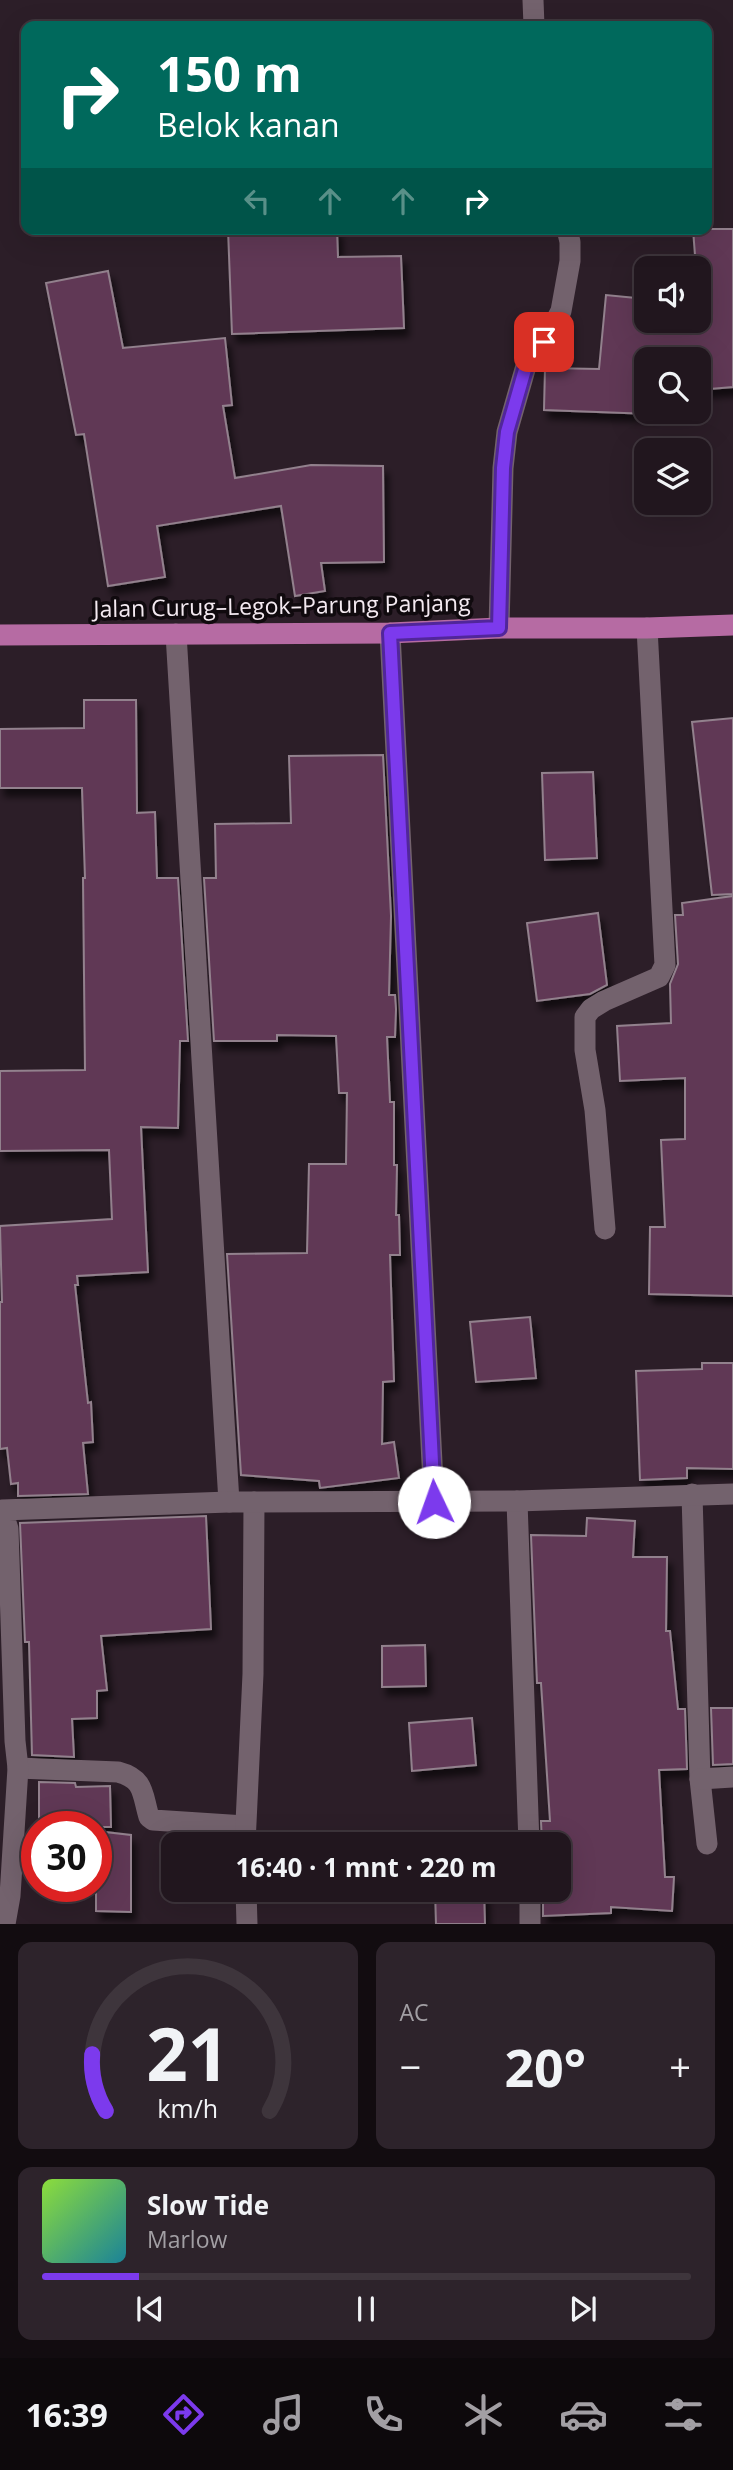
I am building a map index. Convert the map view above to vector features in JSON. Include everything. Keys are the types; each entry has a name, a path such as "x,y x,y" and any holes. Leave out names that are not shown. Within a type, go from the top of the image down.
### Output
{"main road":[{"name":"Jalan Curug–Legok–Parung Panjang","path":"0,635 390,633 499,628 733,625"}],"street":[{"path":"533,0 534,21"},
{"path":"499,628 503,468 507,432 526,366 544,342 561,311 570,261 568,235"},
{"path":"605,1229 595,1110 585,1049 585,1017 604,1000 659,977 665,965 647,628"},
{"path":"390,633 434,1502"},
{"path":"176,634 229,1502"},
{"path":"692,1494 699,1779 706,1844"},
{"path":"5,1924 10,1896 18,1768 7,1741 8,1529 1,1506 517,1501 733,1494"},
{"path":"517,1501 529,1832"},
{"path":"245,1832 253,1674 254,1502"},
{"path":"18,1768 118,1772 132,1776 139,1783 149,1817 153,1820 227,1832"},
{"path":"699,1779 733,1777"},
{"path":"246,1902 247,1924"},
{"path":"530,1902 530,1924"}],"building":[{"path":"712,229 733,229 733,387 711,389 711,347 634,347 634,413 544,410 545,368 599,369 606,295 634,298 634,333 711,333 711,256 695,256 693,235 712,235"},
{"path":"228,235 337,235 338,257 401,256 404,328 232,334"},
{"path":"108,271 123,348 225,338 232,405 223,406 235,478 311,465 383,466 384,562 321,563 325,591 295,596 281,506 157,526 165,577 108,586 84,434 76,435 46,283"},
{"path":"84,700 136,700 137,813 155,812 157,878 178,878 188,1041 180,1041 178,1128 141,1127 148,1272 77,1276 78,1285 75,1285 88,1403 91,1402 93,1442 83,1443 88,1494 18,1496 18,1483 11,1484 7,1448 0,1449 0,1226 112,1219 109,1150 0,1151 0,1071 85,1070 85,878 82,788 0,788 0,729 84,728"},
{"path":"733,718 733,894 712,895 692,722"},
{"path":"383,755 391,916 389,995 395,995 396,1009 395,1037 387,1037 390,1102 394,1102 394,1165 397,1165 396,1215 399,1215 400,1255 390,1255 394,1381 383,1382 382,1444 394,1442 399,1478 320,1488 319,1481 241,1475 227,1254 307,1253 309,1164 346,1164 347,1093 339,1093 336,1036 277,1035 277,1041 214,1041 204,878 216,878 215,824 291,823 289,756"},
{"path":"593,772 597,858 545,860 542,773"},
{"path":"733,896 733,1296 649,1294 650,1227 665,1227 661,1140 685,1139 685,1078 620,1081 617,1026 671,1023 670,984 678,964 675,915 683,915 682,903"},
{"path":"598,913 607,985 590,994 537,1001 527,923"},
{"path":"530,1317 536,1378 476,1382 470,1322"},
{"path":"702,1363 733,1363 733,1469 687,1468 687,1478 640,1480 636,1371 702,1369"},
{"path":"206,1516 211,1629 101,1636 107,1690 97,1691 97,1718 72,1719 74,1757 32,1755 29,1642 25,1642 20,1523"},
{"path":"587,1518 635,1521 633,1557 667,1557 666,1631 670,1631 678,1709 685,1709 687,1769 659,1770 665,1877 674,1877 672,1911 611,1907 611,1913 543,1916 543,1902 571,1902 571,1832 541,1832 541,1821 550,1821 541,1683 537,1683 531,1535 586,1536"},
{"path":"425,1645 426,1686 382,1687 382,1646"},
{"path":"711,1708 733,1708 733,1764 713,1765"},
{"path":"472,1718 476,1765 412,1771 409,1723"},
{"path":"39,1782 75,1783 76,1787 110,1786 111,1811 39,1811"},
{"path":"112,1833 131,1835 131,1912 96,1911 96,1902 112,1902"},
{"path":"435,1902 484,1902 485,1924 436,1924"}],"route":[{"path":"434,1502 390,633 499,628 503,468 507,432 526,366 544,342"}]}
